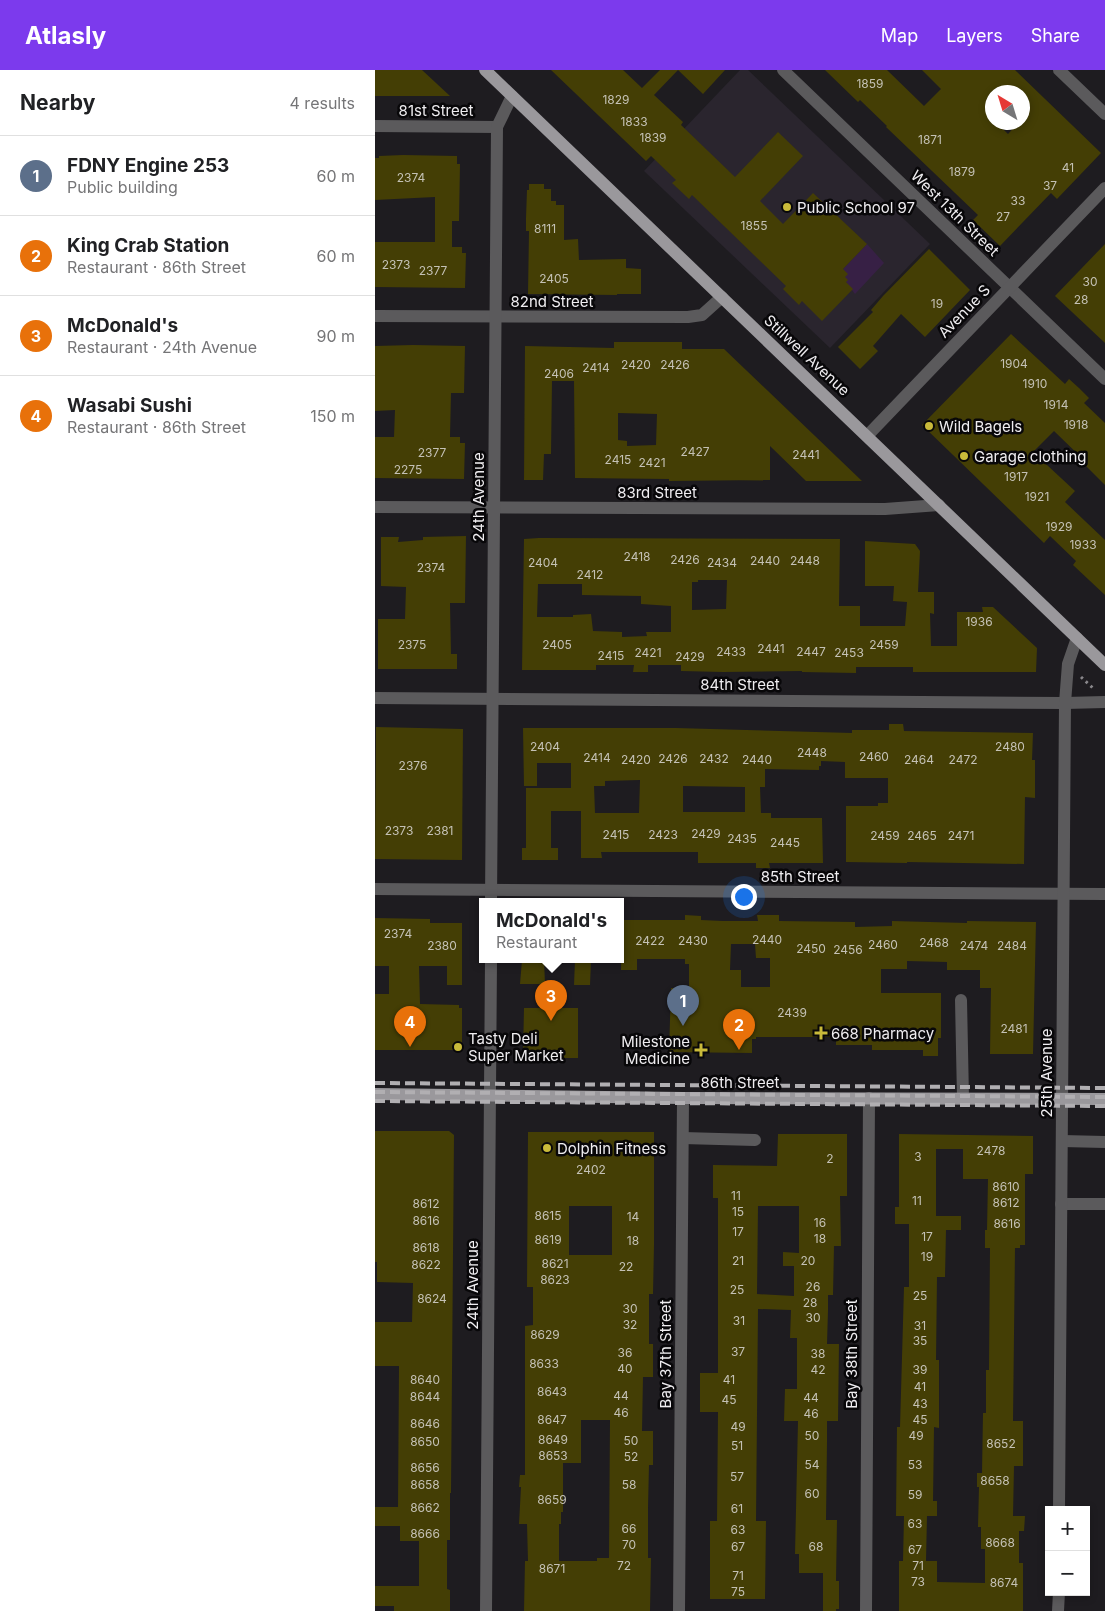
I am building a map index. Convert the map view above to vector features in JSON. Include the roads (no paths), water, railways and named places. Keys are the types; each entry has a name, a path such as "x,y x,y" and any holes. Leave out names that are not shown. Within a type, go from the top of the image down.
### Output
{"main road":[{"name":"Stillwell Avenue","path":"485,70 1105,665"},
{"name":"86th Street","path":"375,1094 683,1098 1105,1099"}],"street":[{"name":"West 13th Street","path":"783,70 1105,379"},
{"path":"1059,70 1105,114"},
{"name":"24th Avenue","path":"491,896 497,127 512,96"},
{"name":"81st Street","path":"375,126 497,127"},
{"name":"Avenue S","path":"867,436 1105,188"},
{"name":"82nd Street","path":"375,316 688,317 702,315 721,297"},
{"name":"83rd Street","path":"375,508 885,509 939,505"},
{"name":"25th Avenue","path":"1059,1506 1065,703 1068,664 1077,638"},
{"name":"84th Street","path":"375,698 1105,702"},
{"name":"85th Street","path":"375,889 491,896 1105,894"},
{"name":"24th Avenue","path":"486,1611 491,963"},
{"path":"961,1000 963,1098"},
{"name":"Bay 37th Street","path":"679,1611 683,1098"},
{"name":"Bay 38th Street","path":"866,1611 869,1098"},
{"path":"683,1138 755,1140"},
{"path":"1062,1141 1105,1142"},
{"path":"1061,1204 1105,1204"},
{"path":"1059,1596 1059,1611"}],"railway":[{"path":"375,1083 1105,1088"},
{"path":"375,1092 1105,1097"},
{"path":"375,1101 1105,1106"}],"place":[{"name":"Public School 97","path":"787,207"},
{"name":"Wild Bagels","path":"929,426"},
{"name":"Garage clothing","path":"964,456"},
{"name":"McDonald's","path":"551,1021"},
{"name":"FDNY Engine 253","path":"683,1026"},
{"name":"668 Pharmacy","path":"821,1033"},
{"name":"Wasabi Sushi","path":"410,1047"},
{"name":"Tasty Deli Super Market","path":"458,1047"},
{"name":"Milestone Medicine","path":"701,1050"},
{"name":"King Crab Station","path":"739,1050"},
{"name":"Dolphin Fitness","path":"547,1148"}]}
